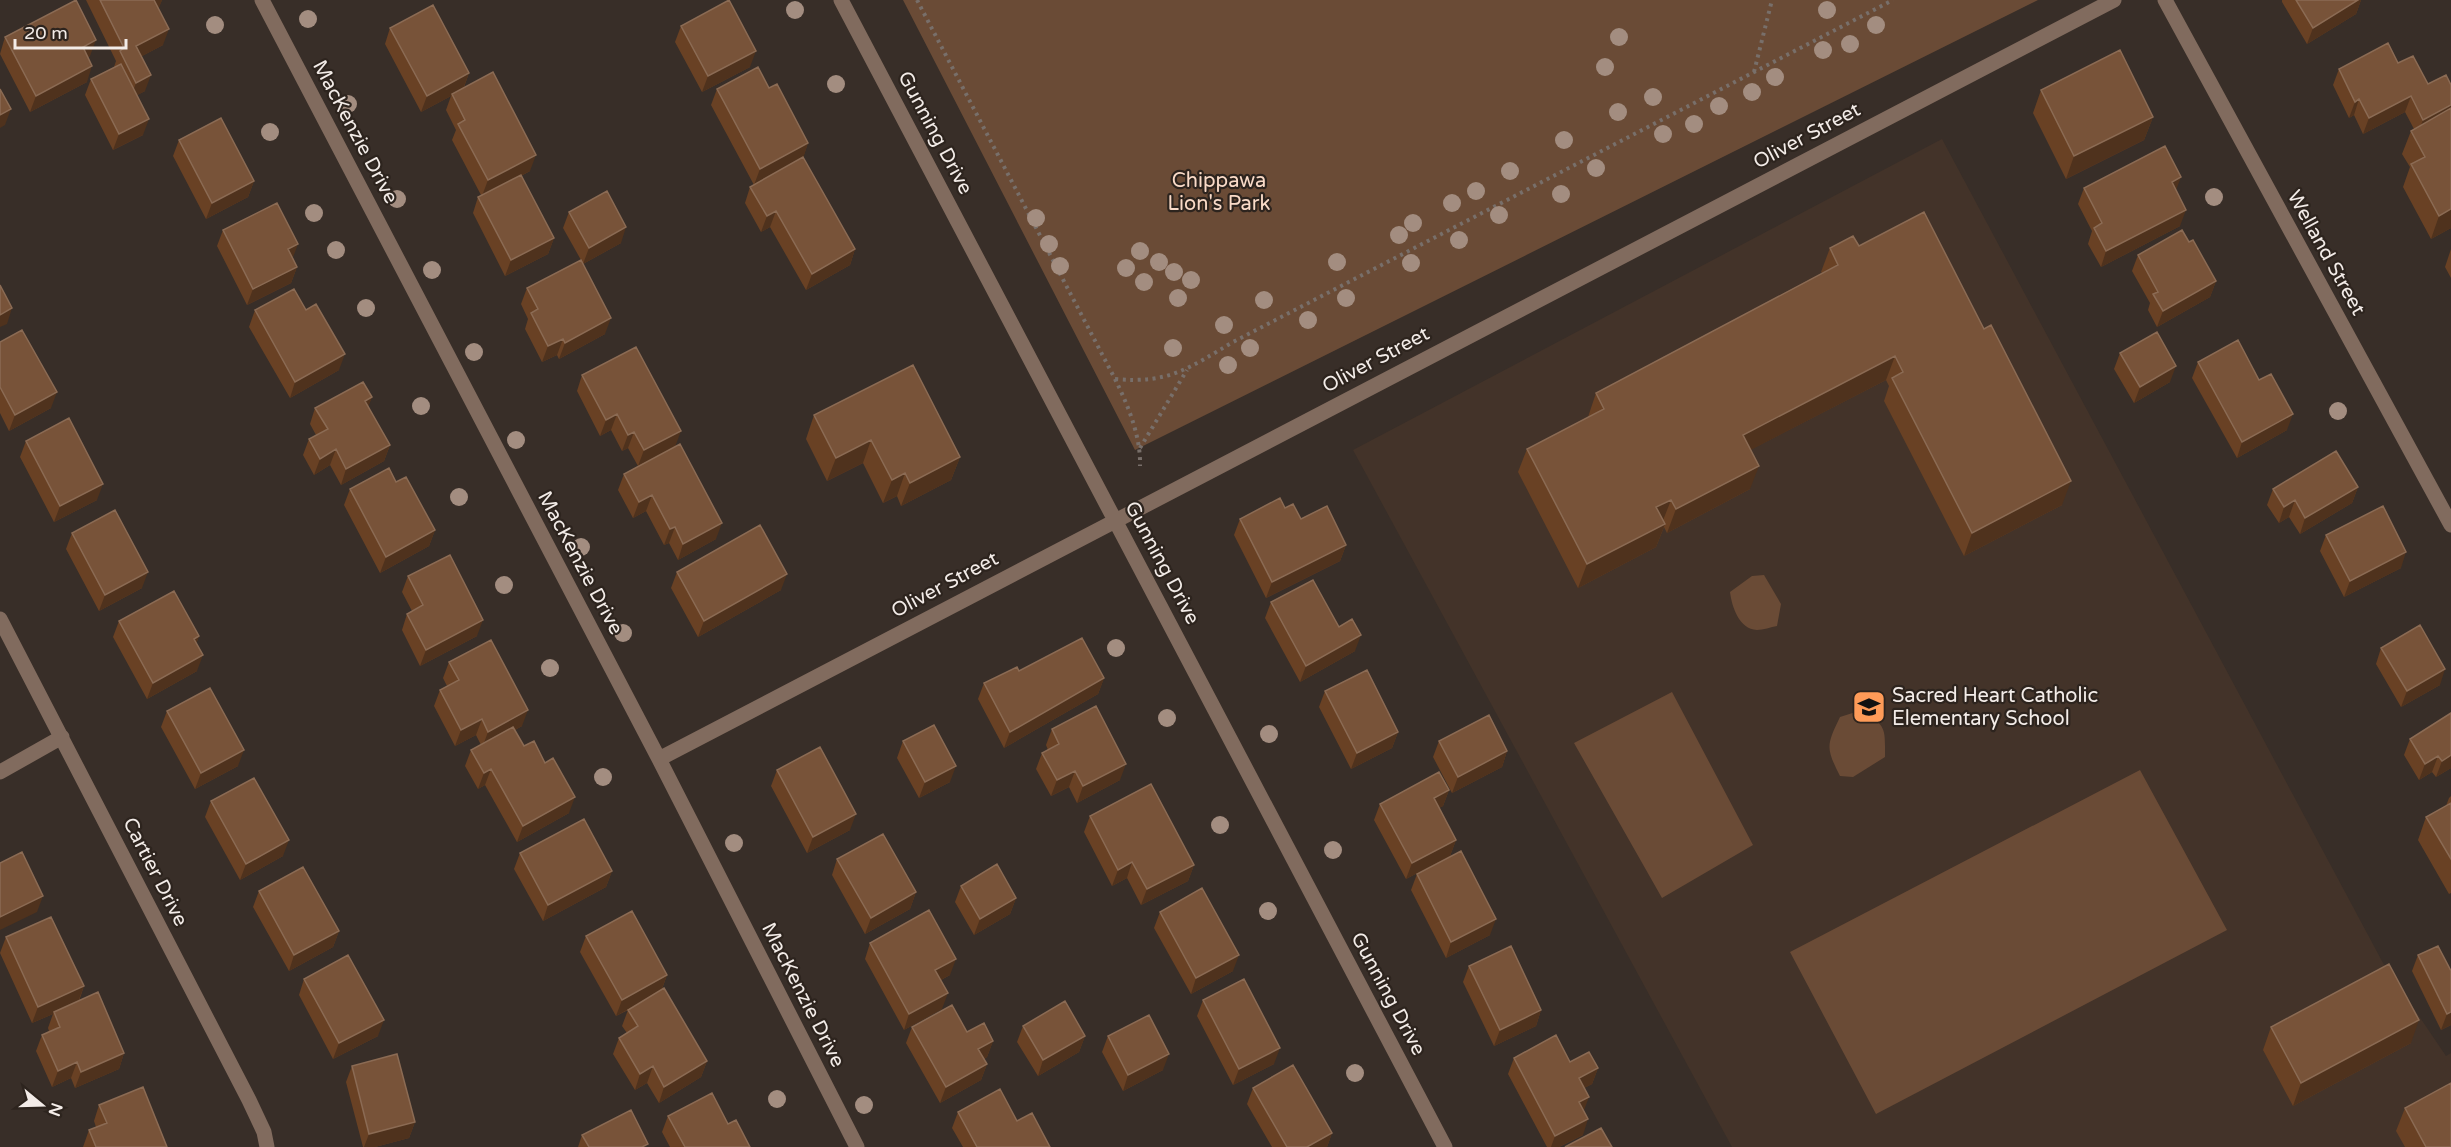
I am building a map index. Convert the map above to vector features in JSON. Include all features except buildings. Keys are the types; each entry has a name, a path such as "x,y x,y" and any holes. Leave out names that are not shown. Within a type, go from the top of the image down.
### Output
{"street":[{"name":"MacKenzie Drive","path":"262,0 659,759 857,1147"},
{"name":"Gunning Drive","path":"841,0 1444,1147"},
{"name":"Oliver Street","path":"659,759 2114,0"},
{"name":"Welland Street","path":"2165,0 2451,525"},
{"name":"Cartier Drive","path":"0,619 249,1100 264,1132 267,1147"},
{"path":"0,772 62,737"}],"path":[{"path":"917,0 1115,379 1140,449 1140,466"},
{"path":"1754,72 1772,0"},
{"path":"1115,379 1155,380 1189,368 1233,342 1893,0"},
{"path":"1140,449 1189,368"}],"shaded area":[{"name":"Sacred Heart Catholic Elementary School","path":"1942,139 2383,963 2446,1056 2451,1053 2451,1147 1732,1147 1353,450"}],"green space":[{"name":"Chippawa Lion's Park","path":"903,0 2038,0 1135,450"},
{"path":"1764,575 1781,604 1777,626 1762,630 1751,629 1745,626 1738,616 1730,592 1752,576"},
{"path":"1672,692 1753,845 1662,898 1574,743"},
{"path":"1862,710 1876,720 1883,729 1885,757 1853,777 1840,776 1830,753 1832,735 1840,717"},
{"path":"2140,770 2227,930 1876,1114 1790,952"}],"place":[{"name":"Sacred Heart Catholic Elementary School","path":"1869,707"}]}
